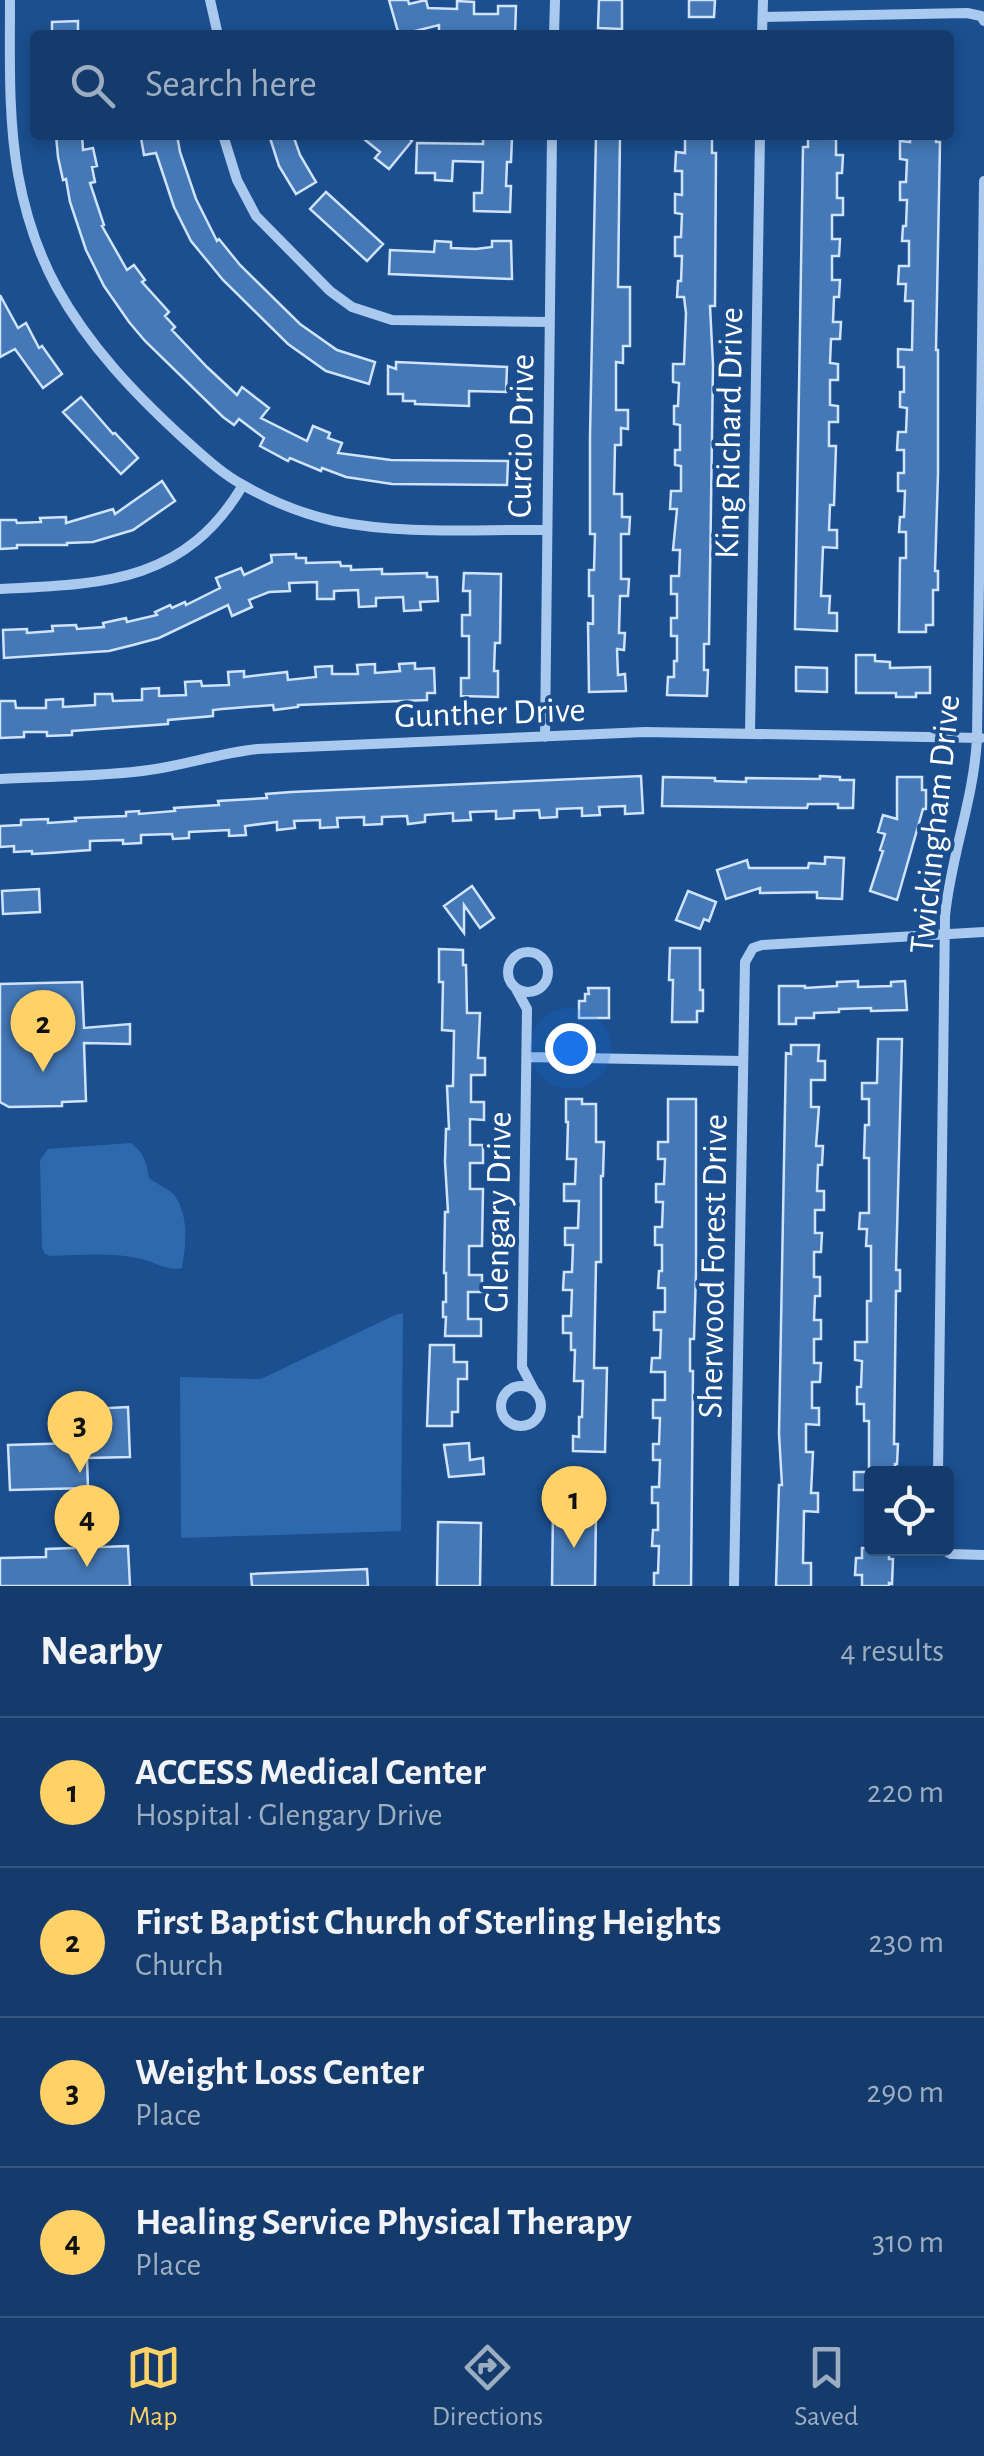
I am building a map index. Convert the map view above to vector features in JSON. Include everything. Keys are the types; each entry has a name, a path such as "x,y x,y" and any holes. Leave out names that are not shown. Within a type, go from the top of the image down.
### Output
{"street":[{"path":"10,0 11,96 18,175 38,247 57,288 91,341 126,381 200,453 243,486 291,508 375,528 546,530"},
{"path":"210,0 217,30"},
{"path":"554,30 555,0"},
{"path":"762,30 763,0"},
{"path":"762,18 968,12 982,19"},
{"path":"224,140 237,180 256,216 330,291 352,307 392,320 549,322"},
{"name":"Curcio Drive","path":"545,737 552,140"},
{"name":"King Richard Drive","path":"750,733 760,140"},
{"name":"Twickingham Drive","path":"938,1466 947,896 981,738 984,181"},
{"path":"0,589 88,584 157,566 194,545 219,522 243,486"},
{"name":"Gunther Drive","path":"0,779 144,771 257,749 645,732 981,738"},
{"path":"946,935 984,932"},
{"name":"Sherwood Forest Drive","path":"734,1586 745,962 753,948 762,946 946,935"},
{"path":"531,952 543,958 548,978 540,988 528,992 515,988 508,978 508,964 518,954 531,952"},
{"name":"Glengary Drive","path":"515,988 527,1010"},
{"name":"Glengary Drive","path":"534,1390 522,1367 526,1057 527,1010 540,988"},
{"path":"526,1057 742,1061"},
{"path":"508,1390 522,1386 534,1390 542,1402 540,1415 530,1424 518,1426 506,1420 501,1408 501,1402 508,1390 522,1367"},
{"path":"954,1552 984,1555"}],"shaded area":[{"path":"131,1143 144,1158 149,1178 173,1193 183,1212 182,1268 122,1256 45,1254 40,1160 48,1149"},
{"path":"403,1313 401,1531 181,1538 180,1377 261,1379"}],"building":[{"path":"389,0 408,0 409,4 426,0 428,8 457,9 457,1 474,2 474,14 498,14 498,6 516,6 515,30 439,30 439,25 398,30"},
{"path":"599,0 622,0 622,29 598,28"},
{"path":"689,0 715,0 714,17 689,17"},
{"path":"78,21 78,30 52,30 52,22"},
{"path":"56,140 82,140 83,150 93,148 97,166 92,167 95,182 90,183 102,226 127,270 134,265 145,280 142,282 169,312 165,316 175,327 172,330 207,367 237,395 242,387 269,408 261,418 307,441 313,426 330,433 328,438 342,443 338,453 391,460 508,461 507,485 392,484 346,477 290,458 288,461 260,446 264,438 239,419 234,425 223,417 129,322 104,286 86,250"},
{"path":"141,140 178,140 196,199 217,241 300,324 337,350 375,362 369,384 326,371 288,344 223,280 191,241 174,207 156,153 144,155"},
{"path":"271,140 295,140 316,182 296,194 279,166"},
{"path":"365,140 412,141 389,169 375,158 380,152"},
{"path":"483,140 512,140 506,186 511,186 510,212 474,211 474,193 482,193 483,162 453,161 452,181 435,180 435,173 416,173 417,143 483,144"},
{"path":"596,140 620,140 618,287 630,287 630,346 623,346 623,363 616,362 616,410 628,410 628,429 621,428 621,445 615,445 614,494 622,494 622,517 630,517 629,534 621,534 621,579 629,579 628,596 620,596 619,633 625,633 624,650 617,649 618,675 625,674 626,691 589,692 588,623 593,624 593,596 589,596 589,570 594,570 595,534 590,534"},
{"path":"685,140 712,140 712,153 716,153 715,306 710,306 713,365 709,644 704,644 707,696 667,695 668,677 674,677 677,661 677,636 671,636 671,618 677,618 677,594 671,594 671,576 679,576 680,550 673,550 677,509 670,509 671,491 681,491 681,466 675,465 675,450 680,450 680,425 674,424 679,383 673,382 673,364 684,364 686,313 684,297 677,297 682,256 675,256 675,237 681,237 682,214 675,213 675,194 682,195 682,171 675,171 676,152 685,153"},
{"path":"808,140 836,140 836,155 843,155 842,173 837,173 837,198 843,198 843,215 832,215 832,239 840,239 839,256 832,256 832,280 840,280 839,297 834,297 833,322 841,322 840,339 831,339 830,363 838,364 838,380 830,380 830,405 838,406 838,422 829,422 829,446 836,446 829,530 837,530 837,548 823,547 821,596 830,596 829,613 837,613 837,631 795,629 803,147 808,147"},
{"path":"900,141 940,142 935,571 938,590 933,590 933,625 926,625 926,632 899,632 900,558 906,558 906,532 899,532 905,491 898,491 898,473 904,473 904,450 897,450 898,432 906,432 907,408 900,407 904,367 898,367 898,349 912,350 913,301 905,301 906,284 898,284 899,266 909,266 909,241 902,241 907,200 900,200 900,182 906,182 907,160 900,159"},
{"path":"326,192 383,244 367,261 310,209"},
{"path":"435,241 451,242 451,248 476,249 492,247 492,241 511,241 512,279 389,274 390,250 434,252"},
{"path":"0,295 18,328 26,323 39,348 42,346 62,374 43,388 15,349 0,357"},
{"path":"396,362 507,367 506,392 469,391 469,406 403,401 403,394 388,394 388,366 396,369"},
{"path":"81,397 138,458 121,474 63,412"},
{"path":"162,481 175,501 133,530 93,542 0,549 0,520 41,522 40,518 66,517 66,523 113,509 115,514"},
{"path":"296,554 296,558 306,558 306,563 340,562 341,566 351,566 351,570 427,573 427,577 437,577 438,601 420,602 421,610 404,611 403,597 376,598 376,606 359,607 358,590 334,591 334,599 317,599 317,582 289,583 290,591 269,592 249,600 252,607 232,616 228,605 159,638 133,645 109,651 4,658 3,630 27,629 27,633 53,631 52,626 104,627 103,623 157,615 155,612 170,605 186,605 220,588 216,578 241,568 244,575 272,562 271,555"},
{"path":"464,573 501,574 500,643 495,643 494,671 498,671 498,697 461,696 461,678 469,678 469,636 462,636 462,615 470,615 470,591 463,591"},
{"path":"856,655 875,655 875,661 890,662 890,668 930,667 930,693 896,697 896,693 856,693"},
{"path":"415,663 415,669 434,668 435,693 427,693 427,700 298,705 274,710 273,705 222,709 213,710 213,716 168,720 168,724 72,731 72,735 24,732 24,737 0,738 0,701 15,701 16,708 46,708 46,700 63,699 63,707 95,705 95,694 112,694 113,701 142,700 142,689 159,688 159,696 186,695 185,682 229,685 228,672 244,671 244,677 287,672 288,680 316,677 315,667 332,666 332,674 358,674 357,665 375,664 375,673 400,671 399,664"},
{"path":"796,667 827,668 827,692 796,691"},
{"path":"641,776 643,813 625,814 625,806 599,807 600,815 582,816 582,808 557,809 557,817 540,818 539,810 514,811 514,818 496,819 496,811 470,812 471,820 453,821 453,813 425,815 425,822 408,824 407,816 382,817 382,824 364,825 364,817 337,818 338,827 320,828 320,820 294,821 295,828 277,830 277,822 245,826 246,835 229,836 229,830 189,832 189,838 173,839 172,834 141,835 141,843 90,841 90,850 32,854 14,852 14,846 0,847 0,826 21,825 21,820 48,819 48,823 126,816 126,812 175,811 174,808 219,805 218,801 267,798 266,794 291,792"},
{"path":"820,776 854,780 853,808 838,808 838,804 808,804 807,808 662,806 663,777 746,782 746,778"},
{"path":"897,777 922,777 926,809 897,900 870,891 883,851 880,850 885,834 878,832 883,815 897,819"},
{"path":"825,857 844,858 842,899 817,898 817,892 760,893 760,888 726,899 717,870 747,860 749,868 808,868 809,863 825,864"},
{"path":"472,886 494,918 480,928 464,905 464,933 444,906"},
{"path":"39,889 40,912 3,914 2,891"},
{"path":"688,891 716,902 709,921 704,919 700,929 676,920"},
{"path":"670,948 700,948 703,1011 697,1011 697,1022 672,1022"},
{"path":"439,949 463,950 467,1013 480,1013 478,1058 485,1058 485,1075 471,1075 471,1102 484,1102 484,1120 470,1119 470,1145 483,1145 483,1163 470,1163 470,1189 483,1189 482,1246 469,1246 469,1275 482,1275 482,1292 468,1292 468,1319 481,1319 481,1336 445,1336 447,1086 453,1086 454,1031 442,1030"},
{"path":"858,981 858,987 891,986 891,982 905,981 907,1010 839,1009 814,1013 814,1018 796,1018 796,1024 779,1024 779,986 837,986 837,982"},
{"path":"82,982 84,1028 130,1024 130,1044 84,1043 86,1101 62,1102 62,1106 9,1107 0,1102 0,984"},
{"path":"588,988 609,988 609,1018 579,1018 579,1001 585,1001"},
{"path":"878,1039 902,1039 895,1466 869,1466 869,1421 864,1421 864,1404 857,1404 862,1361 855,1360 855,1342 867,1342 867,1301 871,1301 871,1246 866,1246 867,1229 859,1229 860,1213 869,1213 869,1158 864,1158 869,1099 862,1099 862,1083 877,1083"},
{"path":"791,1045 819,1045 818,1061 825,1061 825,1080 811,1080 811,1107 819,1107 816,1146 823,1146 817,1191 824,1191 824,1210 815,1210 815,1233 822,1233 821,1252 814,1252 814,1277 820,1277 820,1296 815,1296 814,1320 821,1320 821,1339 814,1339 814,1363 821,1363 820,1382 812,1382 812,1408 819,1408 819,1425 806,1424 806,1452 813,1452 811,1493 818,1493 818,1512 804,1511 803,1563 811,1563 811,1586 776,1586 782,1485 779,1434 786,1053 791,1054"},
{"path":"566,1099 596,1104 596,1142 604,1142 594,1368 607,1368 605,1452 573,1451 573,1436 579,1437 582,1417 583,1381 574,1381 575,1350 571,1350 571,1333 563,1333 563,1316 571,1316 572,1290 563,1290 564,1272 572,1272 573,1245 565,1245 565,1228 578,1228 579,1201 564,1201 564,1184 575,1184 576,1159 567,1159"},
{"path":"668,1099 696,1099 696,1272 694,1339 690,1339 691,1586 654,1586 659,1546 652,1546 653,1530 658,1530 658,1503 652,1503 652,1487 659,1487 660,1460 653,1460 653,1444 659,1444 660,1418 653,1418 653,1400 665,1400 665,1372 651,1372 652,1358 660,1358 661,1330 654,1330 654,1312 665,1312 665,1288 658,1288 662,1245 655,1245 655,1227 662,1227 663,1202 656,1202 656,1184 664,1184 665,1159 658,1159 658,1142 668,1142"},
{"path":"430,1345 454,1345 454,1362 467,1362 467,1379 458,1379 458,1412 452,1412 452,1426 427,1426"},
{"path":"86,1405 90,1409 128,1407 130,1457 87,1458 88,1488 10,1490 8,1445 77,1443 84,1434 84,1419 78,1408"},
{"path":"469,1443 470,1460 483,1458 484,1474 449,1477 444,1445"},
{"path":"854,1472 864,1472 864,1490 854,1490"},
{"path":"553,1510 596,1510 595,1586 552,1586"},
{"path":"438,1522 481,1523 480,1586 437,1586"},
{"path":"128,1546 130,1586 0,1586 0,1558 46,1557 46,1549"},
{"path":"864,1548 864,1556 893,1559 892,1584 862,1586 862,1575 855,1575 856,1558 862,1558"},
{"path":"367,1569 368,1586 252,1586 251,1574"}],"place":[{"name":"First Baptist Church of Sterling Heights","path":"43,1072"},
{"name":"Weight Loss Center","path":"80,1473"},
{"name":"ACCESS Medical Center","path":"574,1548"},
{"name":"Healing Service Physical Therapy","path":"87,1567"}]}
